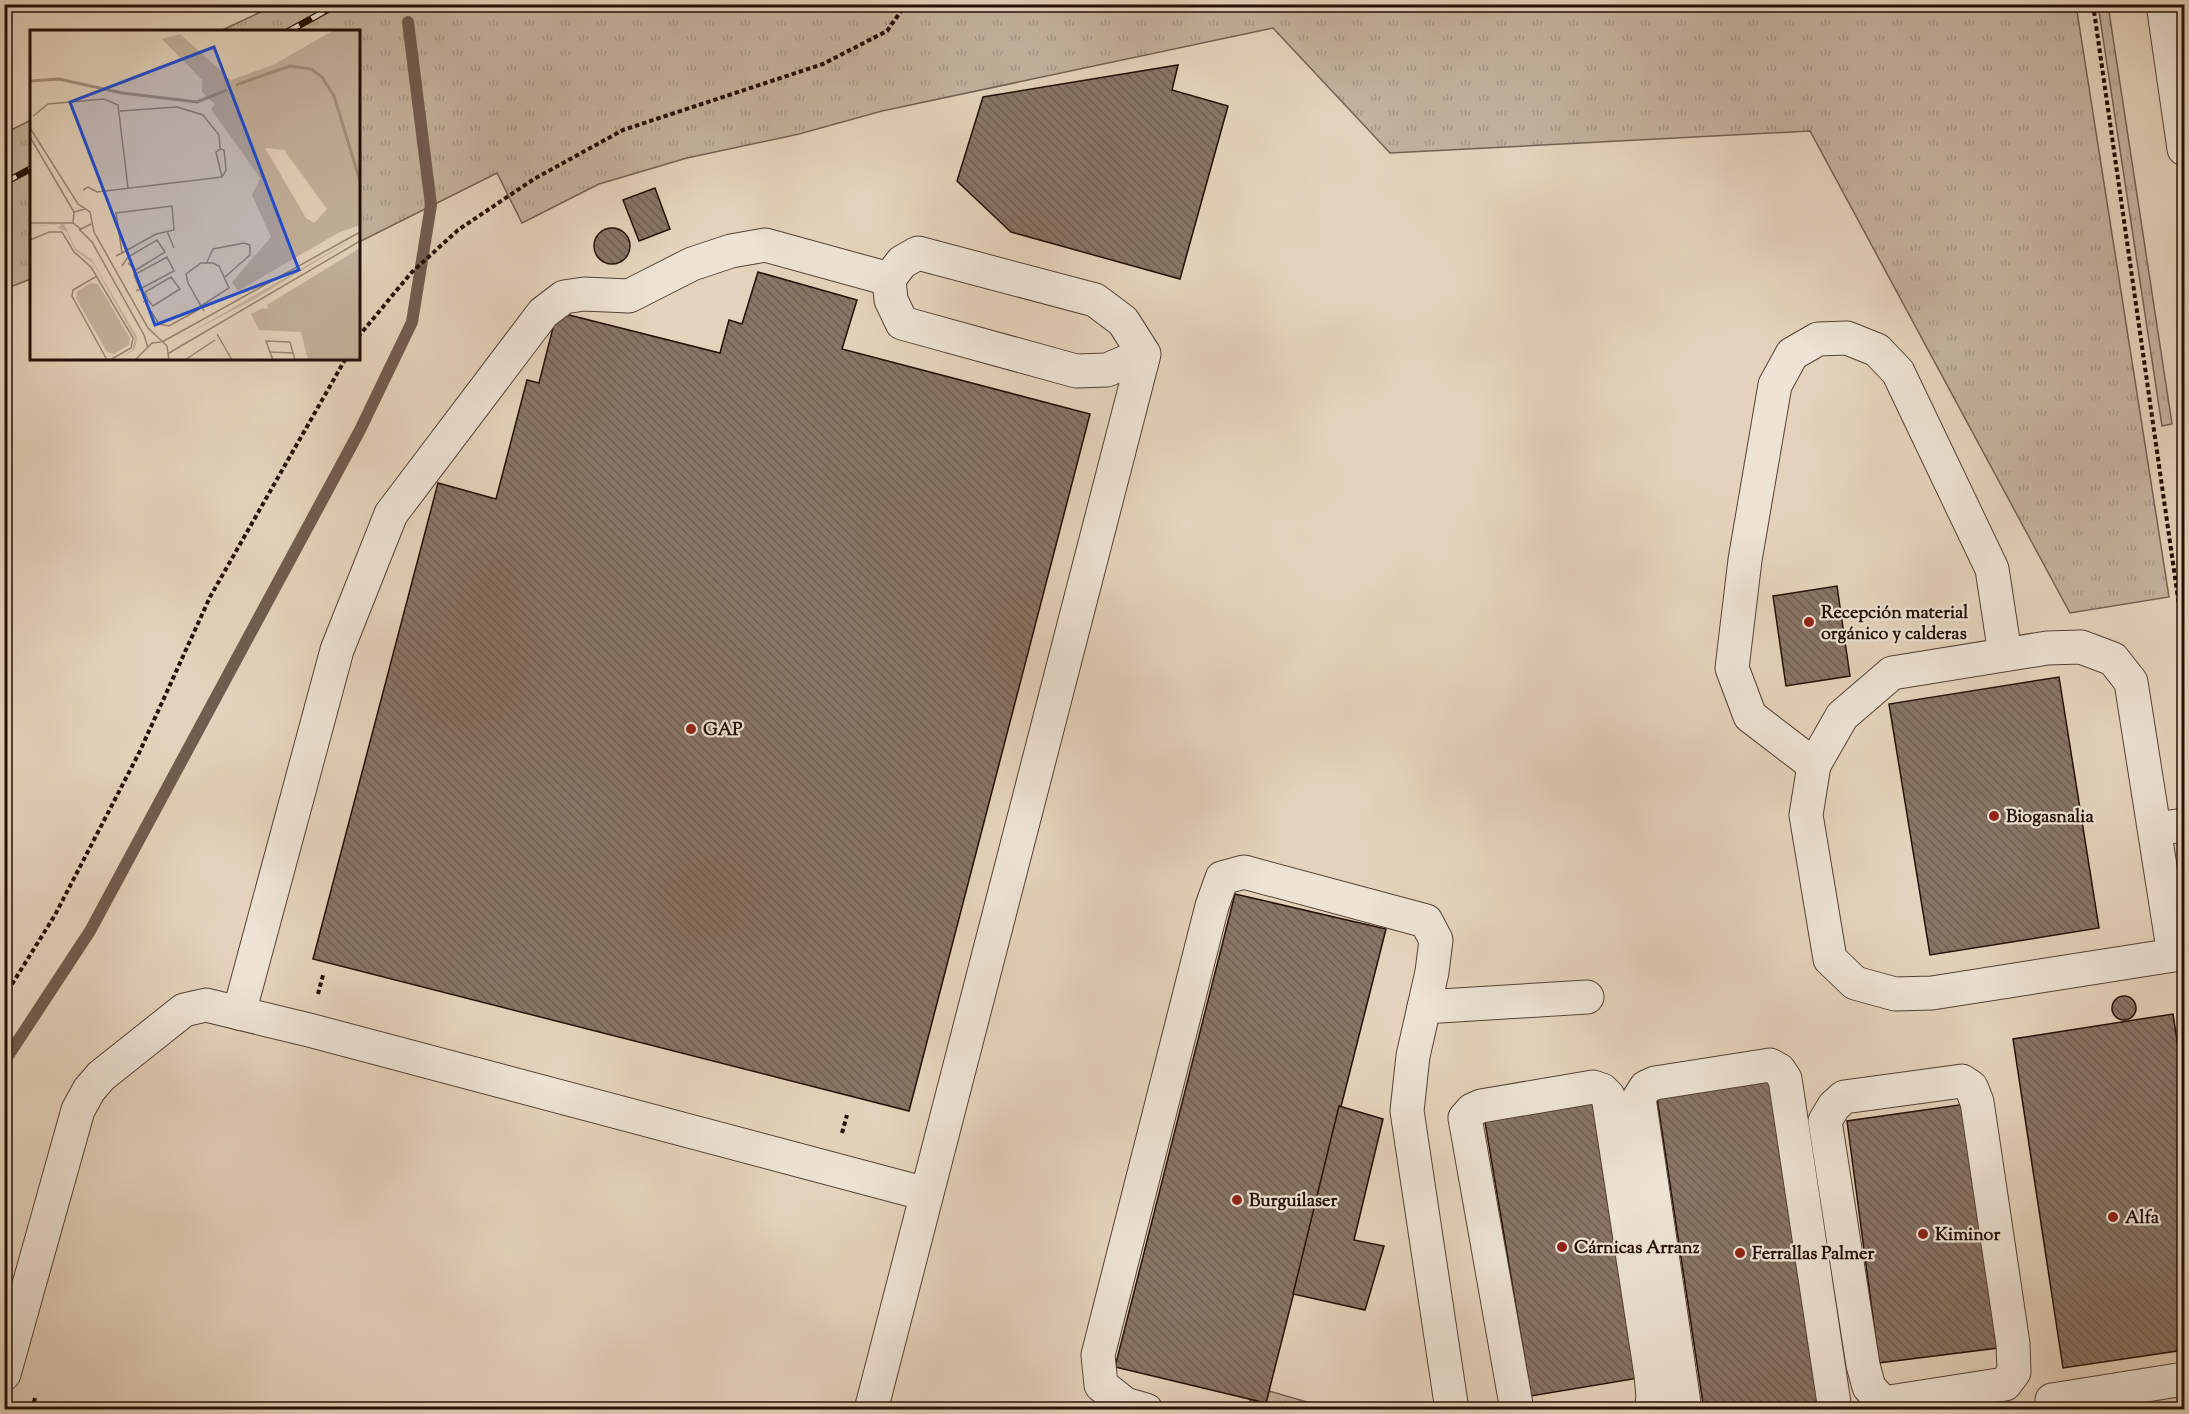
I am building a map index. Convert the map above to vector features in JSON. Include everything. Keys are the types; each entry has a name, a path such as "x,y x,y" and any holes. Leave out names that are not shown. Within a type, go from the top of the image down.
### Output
{"street":[{"path":"2163,4 2184,148"},
{"path":"239,1012 337,650 391,514 543,313 564,297 584,294 629,296 692,264 731,251 765,245 889,279"},
{"path":"871,1410 1144,354 1123,321 1095,300 918,253 902,262 889,279 891,300 902,323 1076,371 1107,370 1144,354"},
{"path":"1814,765 1750,716 1732,668 1745,560 1775,385 1792,354 1818,339 1847,338 1877,350 1898,372 1992,569 2005,654"},
{"path":"2081,647 2113,659 2131,682 2170,827 2179,954 1932,993 1895,994 1855,983 1830,958 1806,815 1814,765 1842,716 1892,673 2047,648 2081,647"},
{"path":"1146,1410 1125,1404 1101,1384 1098,1354 1212,906 1222,878 1244,872 1426,921 1436,940 1432,972 1413,1056 1407,1111 1452,1410"},
{"path":"1424,1007 1587,997"},
{"path":"4,1374 78,1110 89,1090 101,1076 184,1010 206,1005 926,1194"},
{"path":"1685,1410 1639,1098 1646,1087 1655,1083 1770,1065 1779,1070 1785,1079 1835,1410"},
{"path":"1962,1081 1971,1087 1977,1102 2013,1344 2014,1372 2005,1384 1946,1402 1883,1403 1869,1387 1863,1365 1825,1121 1834,1106 1844,1097 1962,1081"},
{"path":"1516,1410 1465,1118 1472,1110 1481,1106 1593,1087 1602,1090 1608,1096 1651,1375 1653,1397 1651,1410"},
{"path":"2052,1400 2184,1379"}],"path":[{"path":"360,335 411,273 458,230 534,179 623,130 823,64 887,31 906,4"},
{"path":"2093,4 2184,640"},
{"path":"4,997 56,915 124,784 210,597 345,360"},
{"path":"35,1397 32,1409 35,1410"}],"green space":[{"path":"278,4 2076,5 2169,597 2070,613 1810,131 1390,153 1273,28 882,111 799,134 687,158 599,184 522,223 497,173 360,242 360,30 222,30"},
{"path":"2098,5 2108,5 2172,424 2162,426"},
{"path":"30,120 30,279 5,289 5,133"},
{"path":"1269,1391 1331,1409 1248,1410 1250,1400 1266,1403"}],"building":[{"path":"1178,65 1172,90 1228,106 1180,279 1011,232 957,181 983,97"},
{"path":"655,188 670,229 639,241 623,200"},
{"path":"612,228 624,234 630,246 624,258 612,264 600,258 594,246 600,234"},
{"name":"GAP","path":"758,272 857,300 842,349 1090,414 909,1111 313,959 438,483 496,499 527,380 539,383 557,312 720,353 729,320 742,324"},
{"name":"Recepción material orgánico y calderas","path":"1837,586 1850,676 1786,686 1773,596"},
{"name":"Biogasnalia","path":"2059,677 2099,928 1930,955 1889,704"},
{"name":"Burguilaser","path":"1235,894 1386,929 1266,1403 1115,1367"},
{"path":"2124,996 2133,999 2136,1008 2133,1017 2124,1020 2115,1017 2112,1008 2115,999"},
{"name":"Alfa","path":"2173,1014 2184,1085 2184,1350 2063,1368 2013,1039"},
{"name":"Ferrallas Palmer","path":"1774,1081 1820,1410 1704,1410 1657,1098"},
{"name":"Cárnicas Arranz","path":"1593,1098 1639,1378 1531,1396 1484,1116"},
{"name":"Kiminor","path":"1966,1104 1998,1348 1879,1363 1847,1121"},
{"path":"1339,1106 1383,1119 1354,1240 1384,1246 1365,1310 1293,1294"}],"waterway":[{"path":"4,1062 90,931 360,430 412,322 431,205 408,22"}],"railway":[{"path":"291,30 338,4"},
{"path":"4,183 30,169"}],"place":[{"name":"Recepción material orgánico y calderas","path":"1809,622"},
{"name":"GAP","path":"691,729"},
{"name":"Biogasnalia","path":"1994,816"},
{"name":"Burguilaser","path":"1237,1200"},
{"name":"Alfa","path":"2113,1217"},
{"name":"Kiminor","path":"1923,1234"},
{"name":"Cárnicas Arranz","path":"1562,1247"},
{"name":"Ferrallas Palmer","path":"1740,1253"}]}
